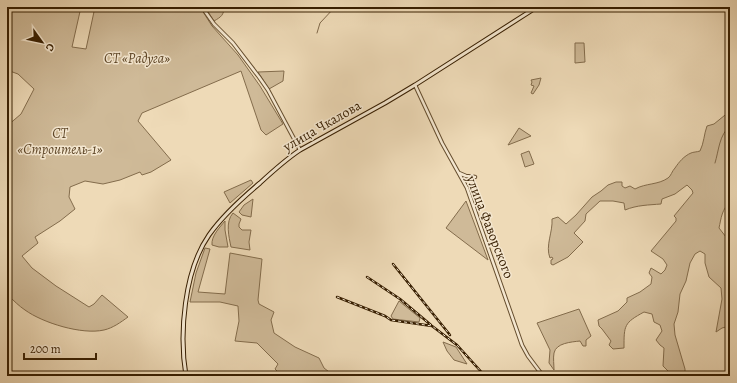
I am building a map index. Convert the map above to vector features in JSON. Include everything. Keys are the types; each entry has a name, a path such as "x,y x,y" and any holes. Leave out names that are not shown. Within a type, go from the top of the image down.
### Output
{"main road":[{"name":"улица Чкалова","path":"186,376 183,357 183,320 189,287 193,270 200,252 208,236 216,225 240,200 289,157 415,85 537,7"}],"street":[{"path":"202,7 214,24 259,76 300,150"},
{"name":"улица Фаворского","path":"415,85 442,143 467,188 522,345 528,356 543,376"},
{"path":"459,173 466,176 475,177"}],"green space":[{"path":"7,7 81,7 72,47 86,49 95,7 200,7 212,26 238,55 260,86 283,124 266,135 261,130 241,71 142,113 138,121 171,160 151,172 142,175 140,172 120,180 103,184 85,181 70,187 69,197 75,209 60,221 35,237 38,243 22,256 32,268 56,286 89,307 102,295 128,317 117,325 104,330 85,331 63,327 52,323 25,310 7,294 7,126 21,114 34,89 18,74 7,70"},
{"path":"205,7 224,7 223,14 214,21"},
{"path":"575,43 584,43 585,62 575,63"},
{"path":"284,71 283,81 269,89 258,72"},
{"path":"541,78 539,85 533,94 531,93 534,86 531,85 531,80"},
{"path":"730,111 730,203 727,205 721,217 719,228 726,237 727,247 730,252 730,330 726,327 716,332 722,299 721,288 709,277 705,263 705,254 700,251 695,254 690,263 686,281 680,294 678,312 674,324 675,335 685,372 682,376 673,376 663,366 664,348 656,340 662,331 660,325 654,322 652,314 644,312 629,322 626,326 624,334 624,348 613,349 609,345 611,341 599,326 598,320 618,311 627,302 627,298 640,292 651,284 652,277 649,273 651,268 661,274 665,270 667,265 663,259 651,251 676,221 674,216 693,193 692,190 687,185 675,194 662,199 661,204 638,206 625,210 624,203 600,201 586,214 585,221 574,233 583,242 568,257 553,265 551,264 551,260 553,259 552,257 550,258 548,249 552,219 558,217 566,224 592,197 608,185 616,182 622,182 622,186 625,188 630,186 635,189 660,182 668,178 684,157 691,153 700,151 707,126 714,124"},
{"path":"519,128 531,136 508,145"},
{"path":"529,151 534,164 525,167 521,154"},
{"path":"251,180 253,183 230,203 224,192"},
{"path":"253,199 251,217 242,215 239,212 244,205"},
{"path":"466,201 488,260 446,228"},
{"path":"233,213 241,219 239,227 242,230 251,230 249,242 250,250 231,247 228,225"},
{"path":"225,221 228,247 212,245 214,235"},
{"path":"205,248 210,249 198,292 225,294 230,253 262,259 258,300 259,304 274,312 271,320 274,333 295,347 319,358 324,368 333,375 332,376 282,376 275,369 278,364 257,343 235,341 239,321 238,306 220,302 190,302 196,273"},
{"path":"399,301 420,318 419,322 393,319 391,316"},
{"path":"579,309 591,336 586,340 586,346 583,346 580,341 564,344 558,347 554,353 554,370 549,363 550,350 537,323"},
{"path":"443,342 456,347 467,364 454,360 447,351"}],"waterway":[{"path":"317,33 320,23 335,7"},
{"path":"715,163 721,138 730,126"}],"railway":[{"path":"393,264 450,335"},
{"path":"367,277 400,299 431,325"},
{"path":"337,297 385,316 391,320 432,326 457,345 485,376"}],"park label":[{"name":"СТ «Радуга»","path":"137,58"},
{"name":"СТ «Строитель-1»","path":"60,142"}]}
